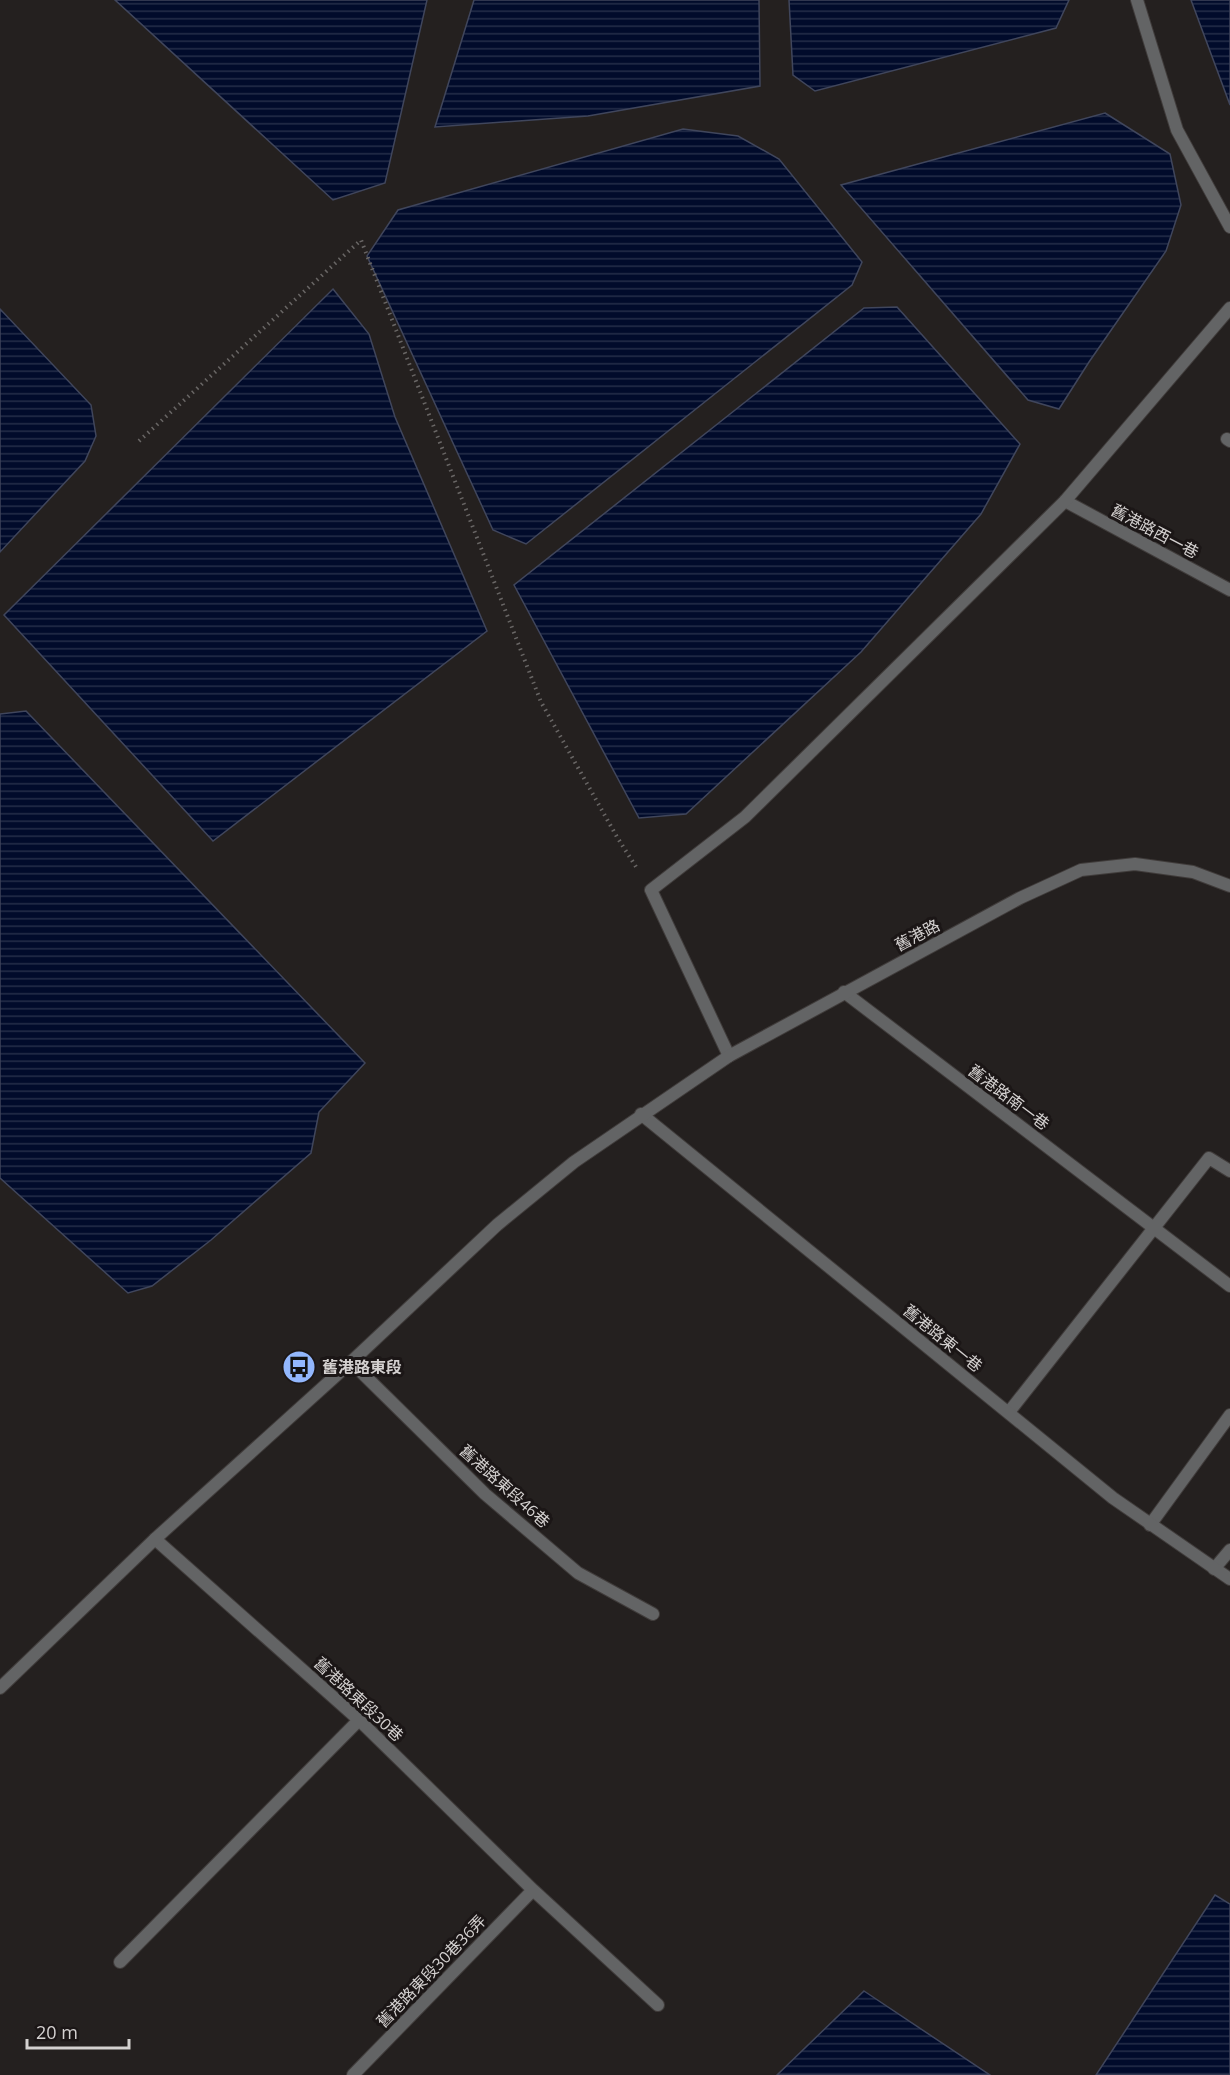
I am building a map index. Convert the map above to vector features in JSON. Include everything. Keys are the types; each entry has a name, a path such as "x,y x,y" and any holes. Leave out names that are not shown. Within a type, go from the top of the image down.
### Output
{"street":[{"path":"1137,0 1177,130 1230,227"},
{"path":"729,1056 651,890 745,817 1065,501 1230,308"},
{"name":"舊港路西一巷","path":"1065,501 1230,590"},
{"name":"舊港路","path":"641,1114 729,1056 844,992 1020,898 1081,870 1135,864 1193,872 1230,886"},
{"name":"舊港路南一巷","path":"844,992 1154,1227"},
{"path":"0,1688 155,1539 351,1362 497,1225 574,1162 641,1114"},
{"name":"舊港路東一巷","path":"641,1114 1113,1498 1230,1579"},
{"path":"1009,1412 1209,1158 1230,1171"},
{"path":"1154,1227 1230,1286"},
{"name":"舊港路東段46巷","path":"351,1362 485,1494 578,1573 653,1614"},
{"path":"1150,1525 1230,1415"},
{"name":"舊港路東段30巷","path":"155,1539 359,1720 533,1890 658,2005"},
{"path":"1214,1569 1230,1550"},
{"path":"120,1962 359,1720"},
{"name":"舊港路東段30巷36弄","path":"353,2075 533,1890"}],"path":[{"path":"139,441 360,240 541,702 617,837 651,890"}],"water":[{"path":"115,0 427,0 385,183 333,200"},
{"path":"474,0 759,0 760,86 588,116 435,127"},
{"path":"789,0 1069,0 1056,28 815,91 793,75"},
{"path":"1191,0 1230,0 1230,105"},
{"path":"1105,113 1170,154 1181,205 1166,251 1059,409 1028,400 841,185"},
{"path":"683,129 738,136 779,159 862,262 852,285 526,544 493,530 367,256 398,210"},
{"path":"333,289 369,334 395,417 487,631 213,841 4,615"},
{"path":"897,307 1020,444 981,514 861,652 686,814 639,818 514,585 864,308"},
{"path":"0,309 91,405 96,436 85,461 0,552"},
{"path":"26,711 365,1063 319,1112 311,1153 211,1240 152,1286 128,1293 0,1178 0,714"},
{"path":"1215,1895 1230,1904 1230,2075 1096,2075"},
{"path":"864,1991 990,2075 777,2075"}],"place":[{"name":"舊港路東段","path":"299,1367"}]}
